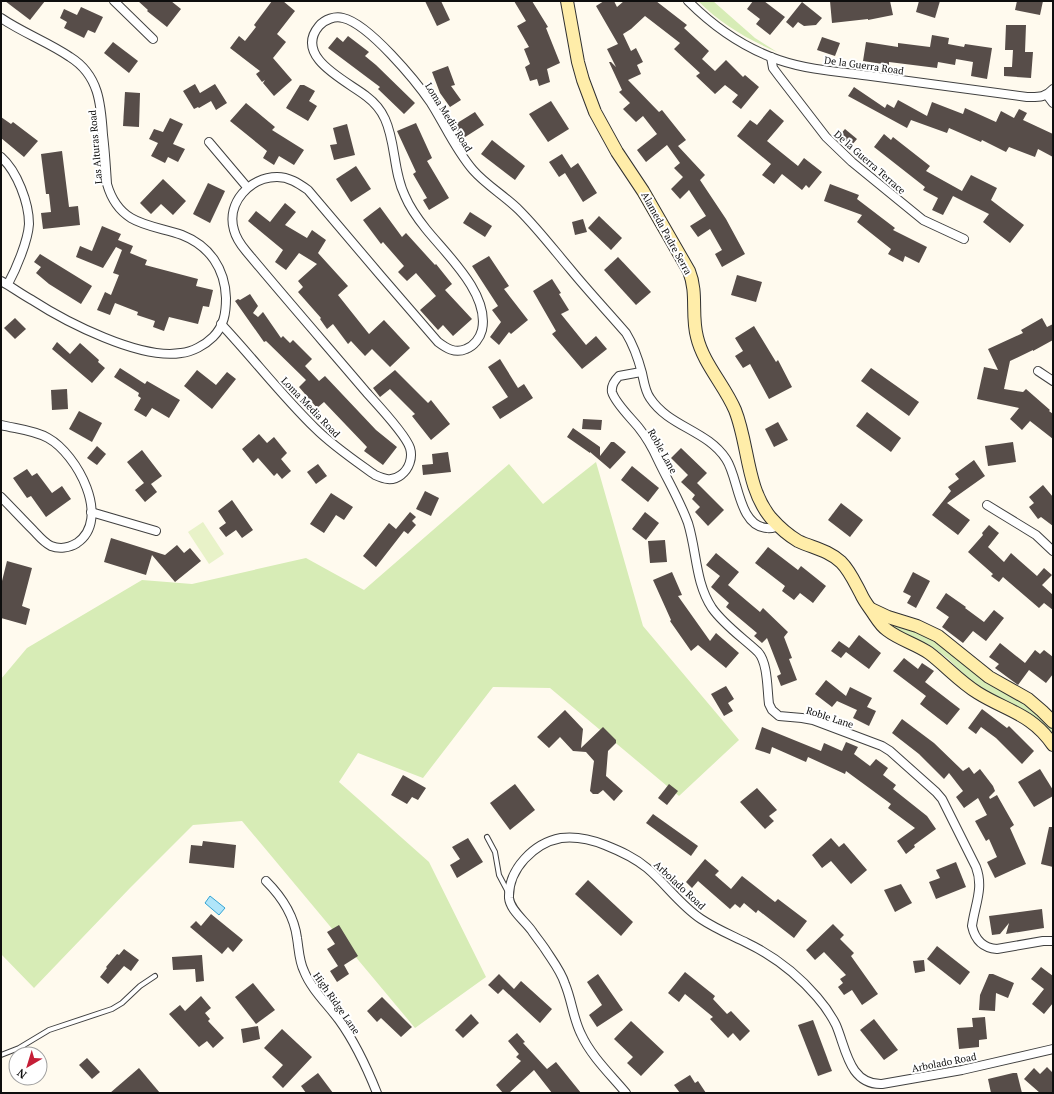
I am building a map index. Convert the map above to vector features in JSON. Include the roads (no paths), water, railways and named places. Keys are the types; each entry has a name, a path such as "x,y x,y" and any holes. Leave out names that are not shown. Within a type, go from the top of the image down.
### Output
{"street":[{"path":"114,1 153,39"},
{"name":"Alameda Padre Serra","path":"566,1 578,48 583,80 600,124 643,191 689,271 694,284 694,324 698,340 706,359 735,410 742,431 752,477 759,496 770,516 792,537 825,551 841,562 880,624 888,631 924,650 977,693 1028,719 1041,730 1053,745"},
{"name":"De la Guerra Road","path":"688,1 731,36 754,49 771,57 804,66 1027,97 1040,97 1050,92"},
{"name":"Las Alturas Road","path":"1,18 25,33 71,57 89,74 99,97 107,184 112,199 130,218 183,236 206,249 219,267 224,279 226,292 226,314 213,337 190,351 165,354 147,352 71,322 4,283"},
{"name":"Loma Media Road","path":"221,324 296,409 337,448 380,478 392,480 397,478 409,466 411,450 405,438 239,242 233,224 234,210 239,198 247,187 256,182 270,178 284,178 298,182 308,190 438,342 451,350 463,351 470,347 481,334 483,321 482,310 468,280 425,227 406,199 399,182 390,133 383,114 366,95 326,68 313,50 314,35 320,25 326,21 332,18 340,18 354,23 392,56 408,73 432,104 464,159 483,180 502,194 533,225 626,333 635,349 646,390 656,406 675,422 705,438 722,453 733,473 741,502 750,520 757,525 767,528 779,526"},
{"name":"De la Guerra Terrace","path":"771,57 773,68 817,126 843,154 864,173 923,220 964,239"},
{"path":"1050,92 1053,103"},
{"path":"209,142 247,187"},
{"path":"1,157 20,184 28,214 29,225 19,258 4,283"},
{"path":"1038,371 1053,381"},
{"name":"Roble Lane","path":"641,372 619,376 613,385 613,393 616,400 640,428 652,448 680,504 688,524 700,582 709,602 721,618 758,652 762,658 769,704 772,710 782,717 813,720 882,746 890,751 936,792 942,799 980,876 980,885 972,926 980,943 991,949 997,949 1043,941 1053,941"},
{"path":"1,425 34,432 48,438 61,447 72,459 80,472 89,496 91,512 90,526 84,537 73,545 62,548 56,547 41,540 1,497"},
{"path":"987,505 1036,535 1053,551"},
{"path":"91,512 156,531"},
{"path":"871,609 888,617 917,626 938,636 989,676 1028,699 1053,722"},
{"name":"Arbolado Road","path":"510,894 510,888 520,864 533,850 544,844 558,839 571,837 585,838 622,851 648,868 682,903 700,918 775,958 805,984 830,1014 836,1025 852,1068 861,1078 872,1084 882,1084 962,1070 1053,1050"},
{"name":"High Ridge Lane","path":"266,881 276,890 290,912 297,937 299,955 306,976 344,1028 358,1052 377,1093"},
{"path":"510,894 509,899 511,906 532,930 557,967 566,986 575,1020 588,1046 626,1093"}],"lane":[{"path":"487,837 496,852 499,875 510,894"},
{"path":"1,1055 19,1048 49,1030 112,1010 140,986 155,976"}],"water":[{"path":"210,896 225,908 219,915 205,903"}]}
